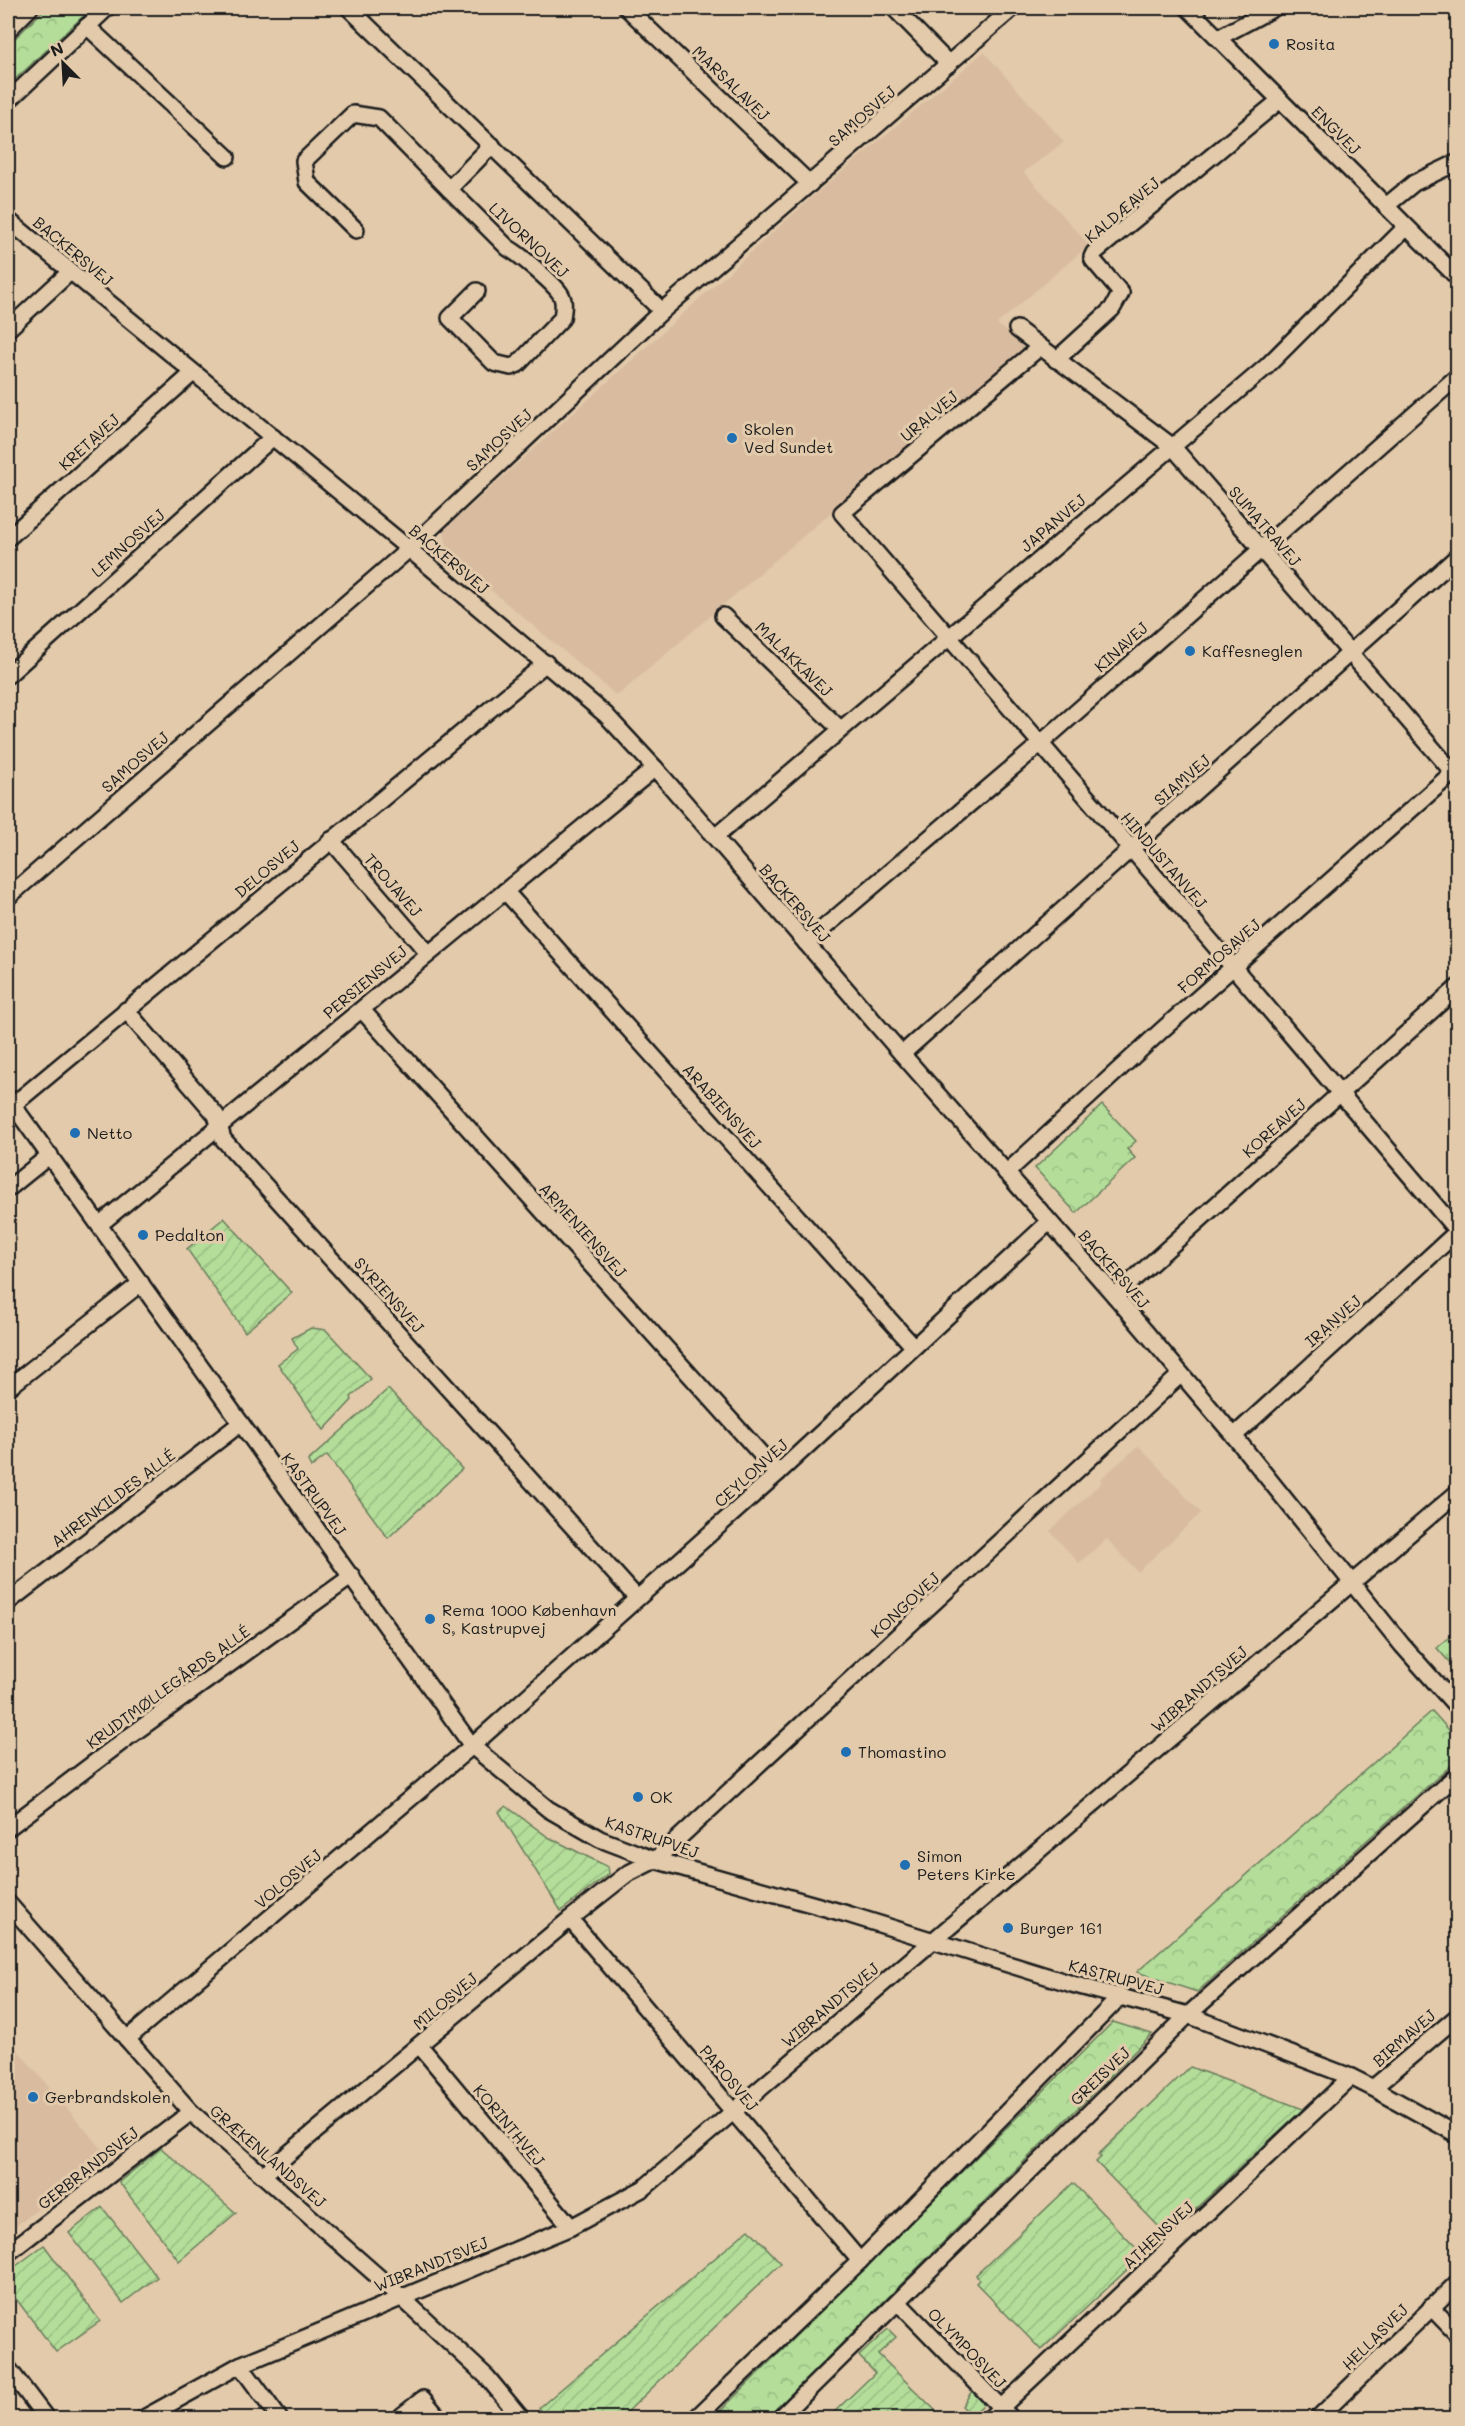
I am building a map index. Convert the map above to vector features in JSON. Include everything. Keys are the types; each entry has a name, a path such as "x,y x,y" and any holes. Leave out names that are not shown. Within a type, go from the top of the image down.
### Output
{"street":[{"path":"8,30 30,8"},
{"path":"8,101 107,8"},
{"path":"349,8 662,311"},
{"name":"MARSALAVEJ","path":"627,8 810,184"},
{"path":"894,8 950,64"},
{"name":"SAMOSVEJ","path":"8,897 409,549 662,311 1013,8"},
{"name":"ENGVEJ","path":"1188,8 1458,278"},
{"path":"1218,38 1274,8"},
{"path":"87,26 227,157"},
{"name":"KALDÆAVEJ","path":"1056,360 1112,309 1120,293 1094,260 1092,257 1094,254 1280,100"},
{"name":"LIVORNOVEJ","path":"356,230 307,182 304,161 352,114 379,118 508,248 518,252 561,295 564,309 562,318 518,364 511,367 494,363 450,318 477,291"},
{"path":"449,189 492,145"},
{"path":"1386,206 1414,183 1458,162"},
{"name":"BACKERSVEJ","path":"8,220 409,549 606,715 655,768 1115,1296 1234,1436 1402,1645 1458,1708"},
{"name":"JAPANVEJ","path":"715,837 1266,367 1406,227"},
{"path":"8,328 70,272"},
{"name":"SUMATRAVEJ","path":"1017,329 1173,447 1456,772"},
{"name":"URALVEJ","path":"842,513 1040,347"},
{"name":"KRETAVEJ","path":"8,538 194,373"},
{"name":"KINAVEJ","path":"806,942 1040,744 1261,547 1458,376"},
{"name":"LEMNOSVEJ","path":"8,675 273,437"},
{"name":"HINDUSTANVEJ","path":"842,513 1234,968 1457,1232"},
{"name":"SIAMVEJ","path":"902,1054 1458,556"},
{"name":"MALAKKAVEJ","path":"723,616 840,729"},
{"name":"DELOSVEJ","path":"10,1101 126,1010 546,663"},
{"name":"PERSIENSVEJ","path":"99,1225 220,1128 428,953 655,768"},
{"name":"FORMOSAVEJ","path":"1006,1173 1456,772"},
{"name":"TROJAVEJ","path":"331,840 428,953"},
{"name":"ARABIENSVEJ","path":"505,891 913,1346"},
{"name":"KOREAVEJ","path":"1115,1296 1458,987"},
{"name":"SYRIENSVEJ","path":"126,1010 216,1115 223,1139 637,1598"},
{"name":"ARMENIENSVEJ","path":"362,1010 778,1473"},
{"name":"KASTRUPVEJ","path":"10,1101 472,1746 548,1809 600,1839 655,1860 935,1940 1072,1984 1188,2016 1374,2088 1458,2135"},
{"path":"8,1189 50,1155"},
{"name":"CEYLONVEJ","path":"472,1746 778,1473 1049,1222"},
{"name":"IRANVEJ","path":"1234,1436 1457,1232"},
{"path":"8,1388 141,1283"},
{"name":"KONGOVEJ","path":"655,1860 1180,1375"},
{"name":"AHRENKILDES ALLÉ","path":"8,1602 241,1423"},
{"name":"WIBRANDTSVEJ","path":"144,2418 240,2365 400,2296 571,2227 644,2188 1458,1492"},
{"name":"KRUDTMØLLEGÅRDS ALLÉ","path":"8,1828 127,1738 352,1576"},
{"name":"VOLOSVEJ","path":"127,2039 472,1746"},
{"name":"GREISVEJ","path":"780,2418 1188,2016 1458,1774"},
{"name":"MILOSVEJ","path":"263,2175 570,1919 627,1874 655,1860"},
{"name":"GRÆKENLANDSVEJ","path":"8,1903 191,2112 400,2296 487,2378 521,2418"},
{"name":"PAROSVEJ","path":"570,1919 860,2261"},
{"path":"696,2418 860,2261 1121,1996"},
{"name":"BIRMAVEJ","path":"1374,2088 1458,2016"},
{"name":"KORINTHVEJ","path":"420,2046 571,2227"},
{"name":"ATHENSVEJ","path":"1000,2415 1351,2078"},
{"name":"GERBRANDSVEJ","path":"8,2253 191,2112"},
{"name":"HELLASVEJ","path":"1318,2418 1458,2282"},
{"name":"OLYMPOSVEJ","path":"898,2302 1000,2415"},
{"path":"1431,2307 1458,2335"},
{"path":"240,2365 279,2418"},
{"path":"8,2368 46,2418"},
{"path":"399,2418 423,2399 439,2418"}],"shaded area":[{"name":"Skolen Ved Sundet","path":"984,52 1064,142 1024,172 1089,245 997,324 1025,346 617,696 448,554 444,530 813,196"},
{"path":"1139,1446 1201,1513 1138,1572 1107,1539 1079,1563 1050,1531 1102,1482 1100,1479"},
{"name":"Gerbrandskolen","path":"8,2039 108,2156 8,2232"}],"green space":[{"path":"46,8 92,8 8,86 8,45"},
{"path":"1102,1105 1136,1141 1127,1149 1135,1158 1076,1213 1035,1168"},
{"path":"224,1218 292,1293 245,1332 187,1249"},
{"path":"311,1328 326,1330 371,1379 351,1397 352,1400 324,1430 278,1364 298,1349 292,1338"},
{"path":"388,1389 462,1469 388,1538 327,1455 311,1467 308,1461"},
{"path":"1457,1631 1457,1671 1437,1648"},
{"path":"1432,1711 1457,1739 1457,1760 1197,1992 1137,1972"},
{"path":"506,1806 548,1837 608,1867 609,1874 561,1911 499,1812"},
{"path":"1113,2022 1152,2034 767,2418 713,2418"},
{"path":"1190,2067 1303,2109 1167,2235 1096,2162 1101,2157 1098,2155"},
{"path":"161,2148 236,2213 179,2261 119,2182"},
{"path":"1073,2183 1136,2248 1153,2232 1160,2239 1041,2350 976,2283 979,2280 976,2275"},
{"path":"102,2207 157,2277 123,2303 69,2233"},
{"path":"749,2229 781,2263 621,2418 548,2418 539,2408"},
{"path":"44,2245 100,2321 56,2352 8,2288 8,2272"},
{"path":"888,2329 896,2337 878,2354 943,2418 828,2418 875,2373 859,2356"},
{"path":"972,2391 984,2404 969,2418 959,2418 967,2411 962,2406"}],"place":[{"name":"Rosita","path":"1274,44"},
{"name":"Skolen Ved Sundet","path":"732,438"},
{"name":"Kaffesneglen","path":"1190,651"},
{"name":"Netto","path":"75,1133"},
{"name":"Pedalton","path":"143,1235"},
{"name":"Rema 1000 København S, Kastrupvej","path":"430,1619"},
{"name":"Thomastino","path":"846,1752"},
{"name":"OK","path":"638,1797"},
{"name":"Simon Peters Kirke","path":"905,1865"},
{"name":"Burger 161","path":"1008,1928"},
{"name":"Gerbrandskolen","path":"33,2097"}]}
